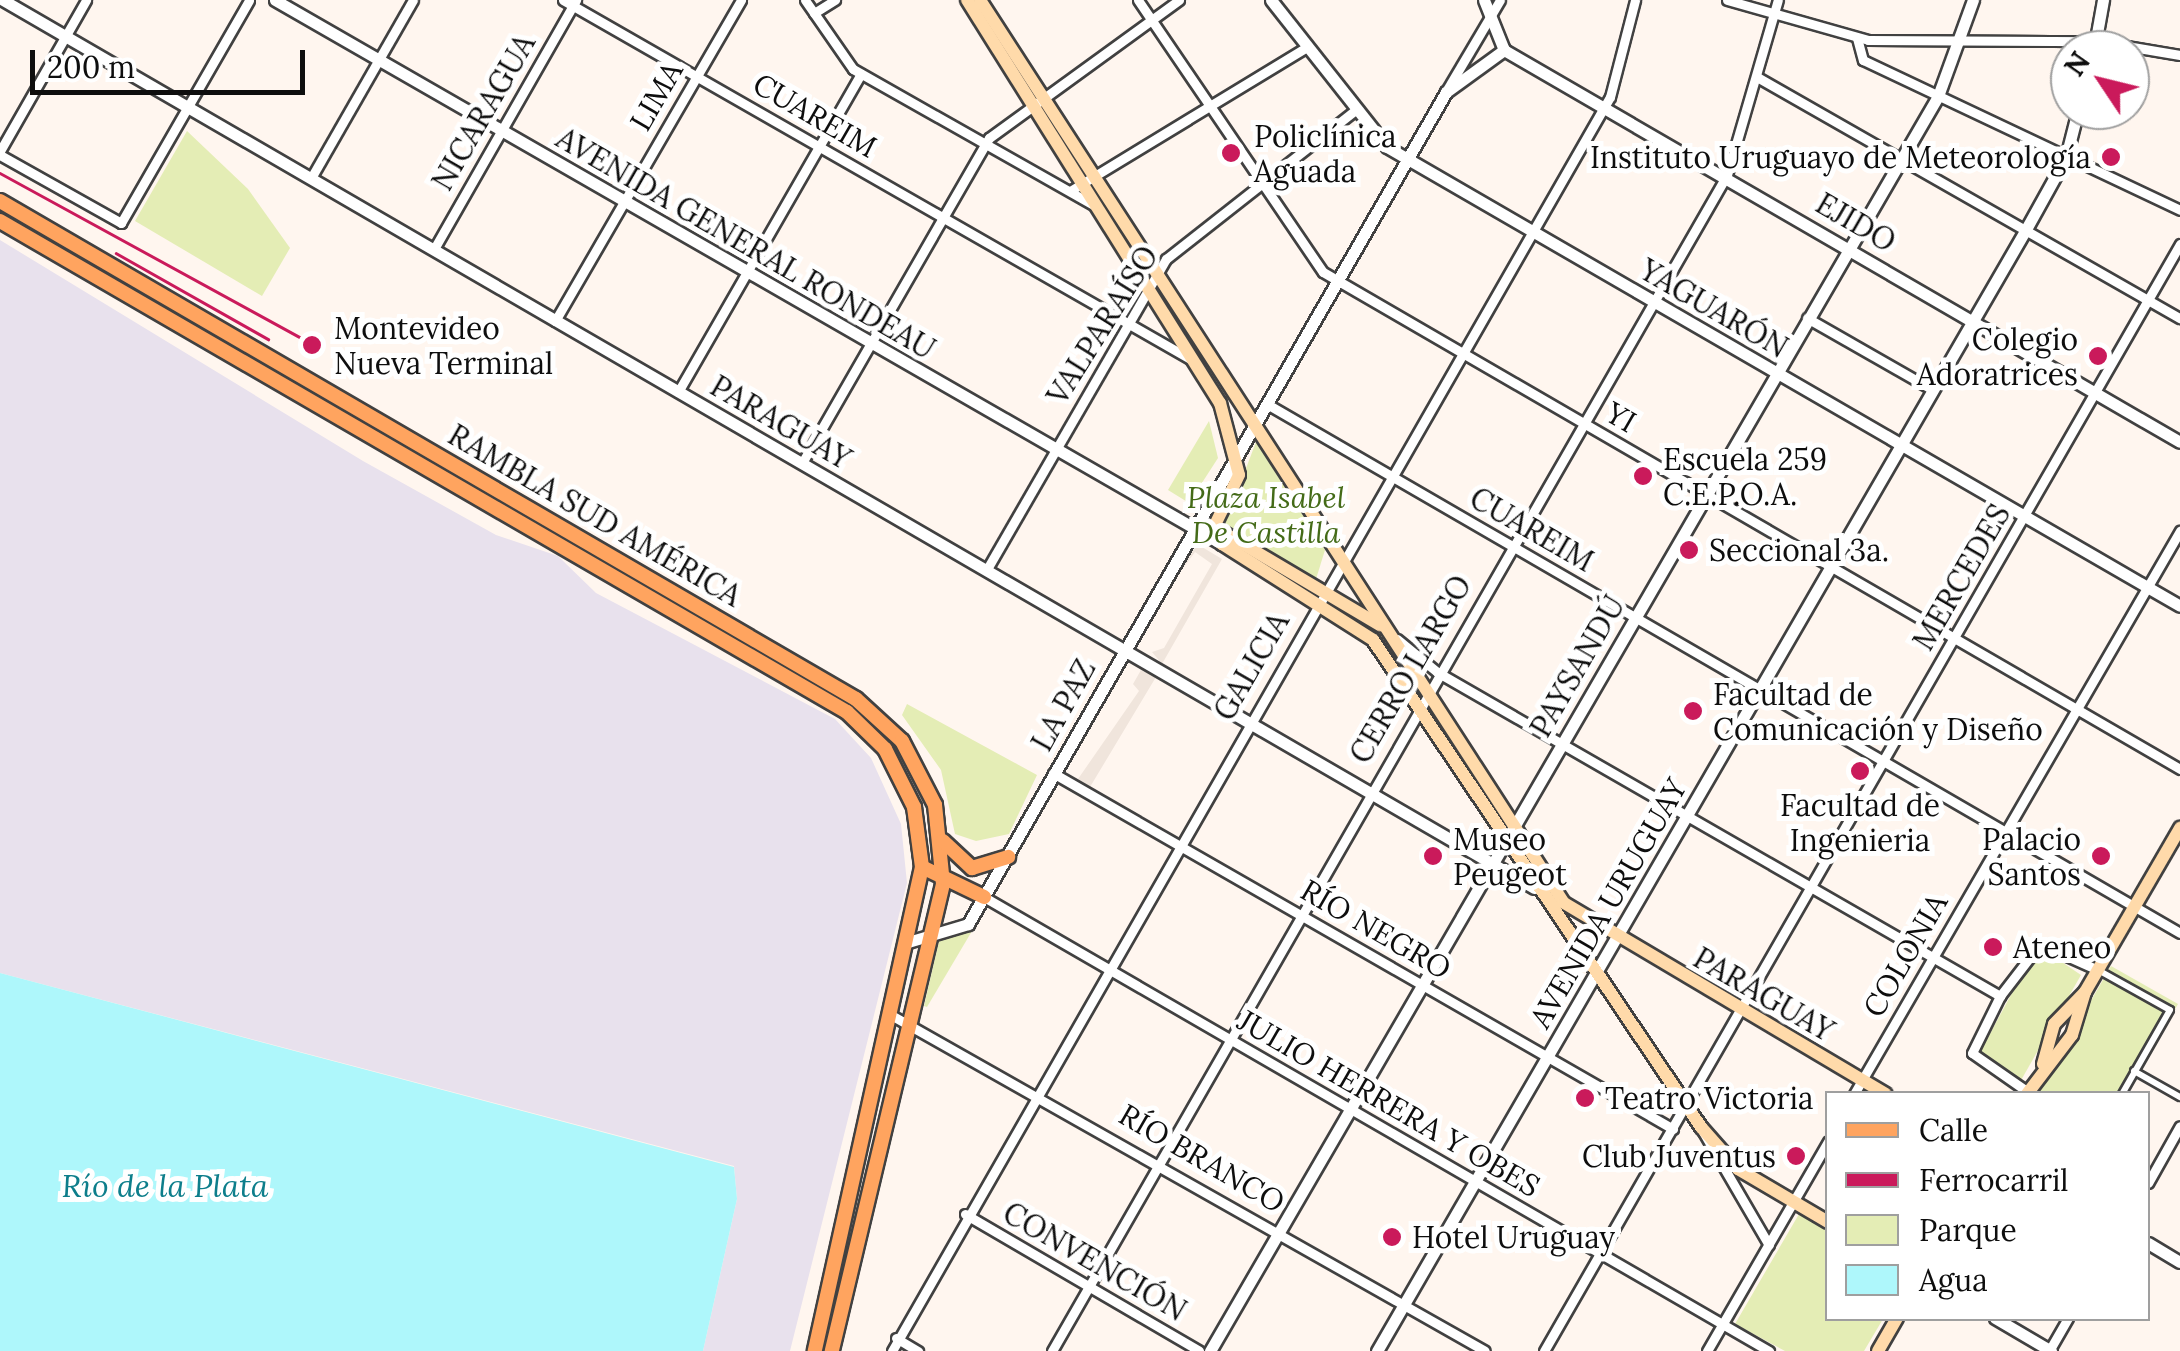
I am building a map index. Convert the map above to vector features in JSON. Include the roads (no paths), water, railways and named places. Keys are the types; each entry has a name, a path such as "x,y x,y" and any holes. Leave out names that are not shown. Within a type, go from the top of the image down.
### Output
{"main road":[{"path":"968,0 1039,101 1154,279 1198,362 1236,456"},
{"path":"980,0 1039,101"},
{"path":"1090,179 1106,213 1154,279"},
{"name":"RAMBLA SUD AMÉRICA","path":"0,202 634,568 876,713 925,779 942,840 942,884 832,1351"},
{"name":"RAMBLA SUD AMÉRICA","path":"0,221 626,583 868,729 908,788 922,867 815,1351"},
{"name":"PARAGUAY","path":"1154,279 1256,423 1564,903 1616,938 1881,1091"},
{"name":"LA PAZ","path":"1214,528 1238,482 1236,456"},
{"path":"1214,528 1222,544"},
{"name":"AVENIDA GENERAL RONDEAU","path":"1214,528 1320,595"},
{"name":"AVENIDA GENERAL RONDEAU","path":"1222,544 1391,634"},
{"path":"1320,595 1373,640 1534,888 1701,1127 1738,1169 1825,1220"},
{"path":"2029,1091 2043,1066 2072,1035 2086,992 2180,828"},
{"path":"942,840 972,868 1008,857"},
{"path":"922,867 942,884 984,897"},
{"path":"2043,1066 2054,1024 2086,992"},
{"path":"1878,1351 1894,1321"}],"street":[{"name":"PARAGUAY","path":"3,0 1534,888"},
{"path":"86,0 0,153 121,222 250,0"},
{"name":"AVENIDA GENERAL RONDEAU","path":"275,0 1222,544"},
{"path":"311,178 413,0"},
{"name":"LIMA","path":"556,321 741,0"},
{"path":"806,0 861,74 1106,213"},
{"path":"814,13 835,0"},
{"name":"YI","path":"1138,0 1307,258 1337,282 2180,769"},
{"path":"802,463 985,144 1180,0"},
{"name":"YAGUARÓN","path":"1271,0 1354,111 1408,159 2180,606"},
{"path":"1446,92 1504,50 1484,0"},
{"name":"LA PAZ","path":"908,942 932,932 960,930 984,897 1500,0"},
{"name":"GALICIA","path":"892,1351 1034,1090 1602,107 1635,0"},
{"path":"1727,0 1857,38 2050,44"},
{"name":"CERRO LARGO","path":"1052,1351 1417,705 1727,175 1778,0"},
{"name":"PAYSANDÚ","path":"1210,1351 1938,96 1963,39 1973,0"},
{"path":"2098,30 2103,0"},
{"name":"CUAREIM","path":"571,2 1126,326 1198,362"},
{"name":"NICARAGUA","path":"434,249 571,2"},
{"path":"1857,38 1863,60 2180,210"},
{"path":"1070,191 1307,47"},
{"name":"EJIDO","path":"1504,50 1727,175 2180,442"},
{"path":"2150,51 2180,54"},
{"path":"678,392 861,74"},
{"path":"1757,78 2180,318"},
{"name":"VALPARAÍSO","path":"987,569 1154,279 1259,185 1354,111"},
{"name":"AVENIDA URUGUAY","path":"1377,1351 1974,320 2066,157 2073,130"},
{"name":"MERCEDES","path":"1544,1351 2180,244"},
{"path":"1808,318 1933,390"},
{"name":"CUAREIM","path":"1267,404 2180,933"},
{"name":"AVENIDA GENERAL RONDEAU","path":"1194,528 1214,528"},
{"name":"COLONIA","path":"1856,1091 2180,531"},
{"name":"AVENIDA GENERAL RONDEAU","path":"1391,634 1437,672 2000,996"},
{"name":"RÍO NEGRO","path":"1054,773 1673,1129"},
{"name":"JULIO HERRERA Y OBES","path":"984,897 1768,1351"},
{"path":"2025,1091 1972,1053 2000,996 2040,944 2098,970 2170,1010 2124,1091"},
{"name":"RÍO BRANCO","path":"891,1015 911,1020 1485,1351"},
{"path":"2134,1071 2180,1098"},
{"path":"2150,1179 2180,1126"},
{"path":"1701,1127 1769,1245"},
{"path":"1707,1351 1825,1146"},
{"name":"CONVENCIÓN","path":"965,1214 1199,1351"},
{"path":"2150,1245 2180,1262"},
{"path":"2000,1321 2050,1351 2066,1321"},
{"path":"896,1338 918,1351"}],"water":[{"name":"Río de la Plata","path":"0,973 734,1167 737,1199 703,1351 0,1351"}],"railway":[{"path":"0,173 302,338"},
{"path":"116,253 268,339"}],"place":[{"name":"Policlínica Aguada","path":"1231,153"},
{"name":"Instituto Uruguayo de Meteorología","path":"2111,157"},
{"name":"Montevideo Nueva Terminal","path":"312,345"},
{"name":"Colegio Adoratrices","path":"2098,356"},
{"name":"Escuela 259 C.E.P.O.A.","path":"1643,476"},
{"name":"Seccional 3a.","path":"1689,550"},
{"name":"Facultad de Comunicación y Diseño","path":"1693,711"},
{"name":"Facultad de Ingenieria","path":"1860,771"},
{"name":"Museo Peugeot","path":"1433,856"},
{"name":"Palacio Santos","path":"2101,856"},
{"name":"Ateneo","path":"1993,947"},
{"name":"Teatro Victoria","path":"1585,1098"},
{"name":"Club Juventus","path":"1796,1156"},
{"name":"Hotel Uruguay","path":"1392,1237"}],"park label":[{"name":"Plaza Isabel De Castilla","path":"1266,514"}]}
